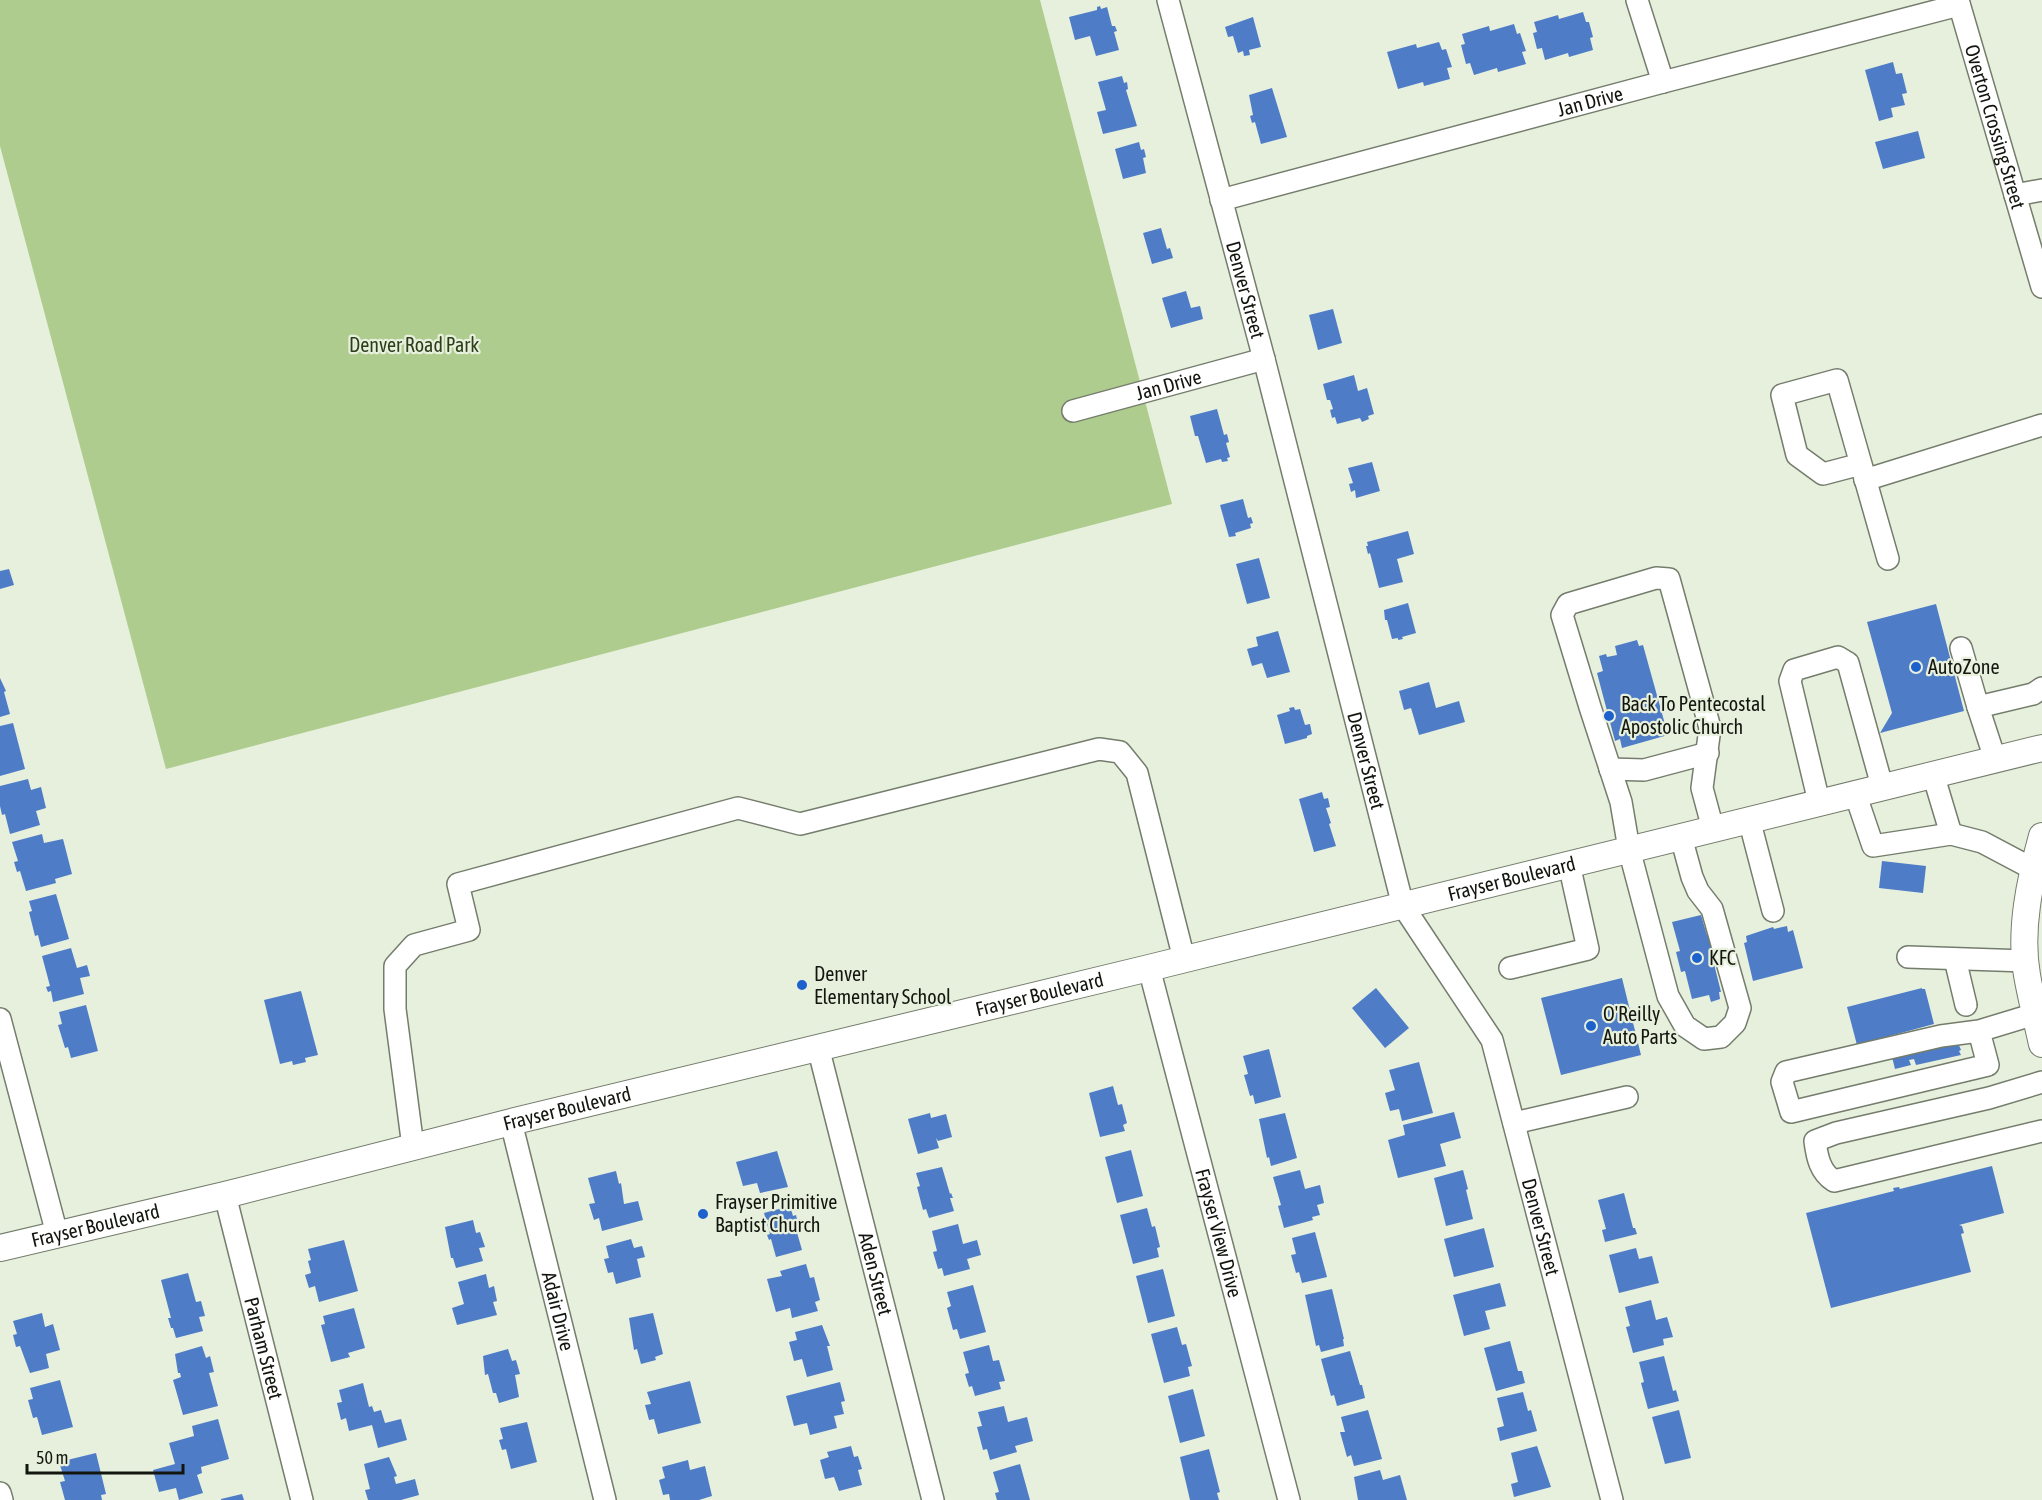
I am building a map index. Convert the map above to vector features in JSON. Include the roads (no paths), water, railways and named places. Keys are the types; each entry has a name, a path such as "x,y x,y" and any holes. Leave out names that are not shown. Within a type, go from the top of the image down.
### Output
{"main road":[{"name":"Frayser Boulevard","path":"0,1248 225,1195 512,1122 2042,748"},
{"path":"2042,836 2033,869 2025,933 2026,973 2036,999 2042,1044"}],"street":[{"name":"Denver Street","path":"1168,0 1264,359 1402,906 1492,1040 1612,1500"},
{"path":"1637,0 1663,82"},
{"name":"Jan Drive","path":"1221,200 1959,3"},
{"name":"Overton Crossing Street","path":"1959,3 2015,195 2038,260 2042,287"},
{"path":"2015,195 2042,189"},
{"name":"Jan Drive","path":"1073,411 1264,359"},
{"path":"1888,558 1863,472 1837,380 1782,395 1797,455 1823,474 1863,472 2042,425"},
{"path":"1681,837 1698,891 1712,909 1740,1008 1735,1023 1721,1037 1704,1039 1685,1026 1668,996 1629,849 1621,802 1562,615 1568,604 1656,578 1669,579 1710,728 1702,788 1713,829"},
{"path":"1961,648 1995,759"},
{"path":"1819,802 1790,681 1794,670 1838,657 1848,663 1882,786"},
{"path":"1978,707 2033,694 2042,688"},
{"path":"413,1147 395,1009 395,966 414,945 469,930 458,884 738,808 800,824 1100,749 1120,752 1137,773 1184,959"},
{"path":"1610,769 1644,771 1708,753"},
{"path":"1933,774 1951,834"},
{"path":"1855,793 1873,846 1951,834 1982,842 2033,869"},
{"path":"1749,819 1773,911"},
{"path":"1510,968 1588,949 1569,864"},
{"path":"1908,957 2026,961"},
{"path":"1955,959 1966,1005"},
{"name":"Frayser View Drive","path":"1149,968 1288,1500"},
{"path":"1979,1031 1988,1065 1791,1112 1782,1082 1786,1072 1941,1036 1979,1031 2036,999"},
{"path":"0,1019 57,1234"},
{"name":"Aden Street","path":"818,1047 933,1500"},
{"path":"2042,1082 1989,1098 1836,1133 1815,1141 1817,1156 1824,1174 1834,1181 2042,1131"},
{"path":"1514,1123 1627,1097"},
{"name":"Adair Drive","path":"512,1122 605,1500"},
{"name":"Parham Street","path":"225,1195 302,1500"},
{"path":"0,1493 2,1500"}],"place":[{"name":"AutoZone","path":"1916,667"},
{"name":"Back To Pentecostal Apostolic Church","path":"1609,716"},
{"name":"KFC","path":"1697,958"},
{"name":"Denver Elementary School","path":"802,985"},
{"name":"O'Reilly Auto Parts","path":"1591,1026"},
{"name":"Frayser Primitive Baptist Church","path":"703,1214"}],"park label":[{"name":"Denver Road Park","path":"414,345"}]}
